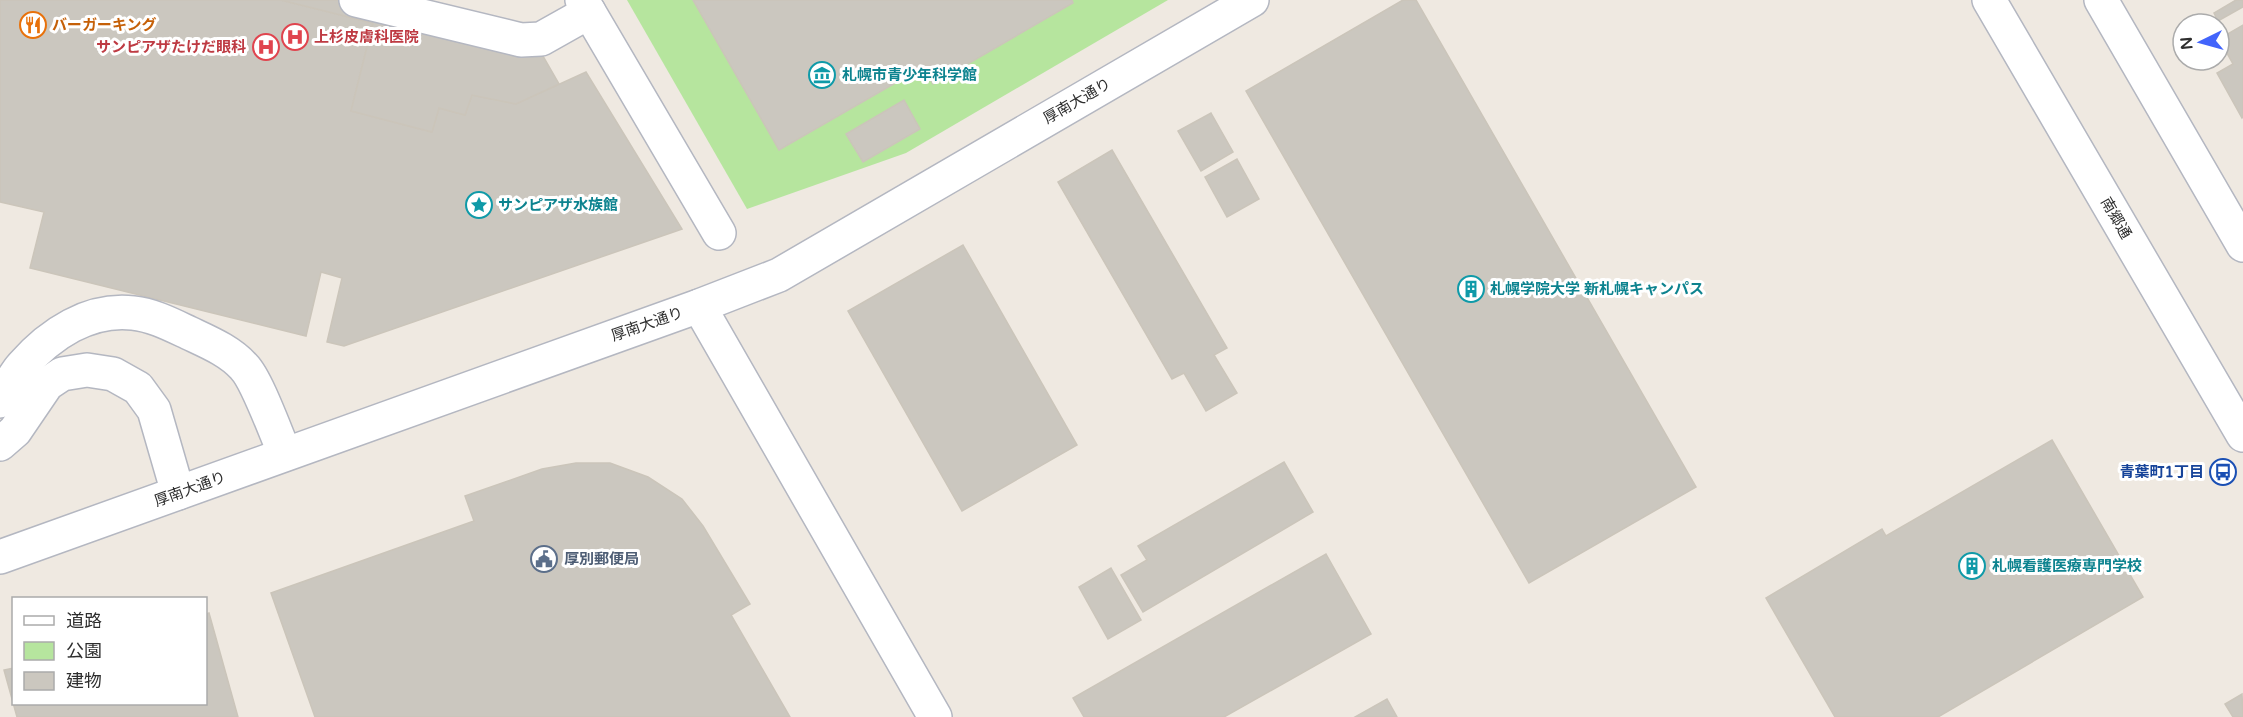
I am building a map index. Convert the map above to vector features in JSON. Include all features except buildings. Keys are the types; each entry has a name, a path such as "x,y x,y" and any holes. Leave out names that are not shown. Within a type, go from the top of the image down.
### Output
{"street":[{"path":"356,0 521,40 541,39 586,6 719,233"},
{"name":"厚南大通り","path":"0,557 699,306 779,275 1252,0"},
{"name":"南郷通","path":"1989,0 2243,435"},
{"path":"2101,0 2243,245"},
{"path":"699,306 935,717"},
{"path":"0,401 20,367 47,341 69,326 99,315 133,313 163,320 226,352 245,368 285,454"},
{"path":"0,444 15,431 47,384 62,374 87,370 113,374 138,388 154,410 178,493"}],"green space":[{"path":"627,0 1168,0 906,153 747,209"}],"place":[{"name":"バーガーキング","path":"33,25"},
{"name":"上杉皮膚科医院","path":"295,37"},
{"name":"サンピアザたけだ眼科","path":"266,47"},
{"name":"札幌市青少年科学館","path":"822,75"},
{"name":"サンピアザ水族館","path":"479,205"},
{"name":"札幌学院大学 新札幌キャンパス","path":"1471,289"},
{"name":"青葉町1丁目","path":"2223,472"},
{"name":"厚別郵便局","path":"544,559"},
{"name":"札幌看護医療専門学校","path":"1972,566"}]}
